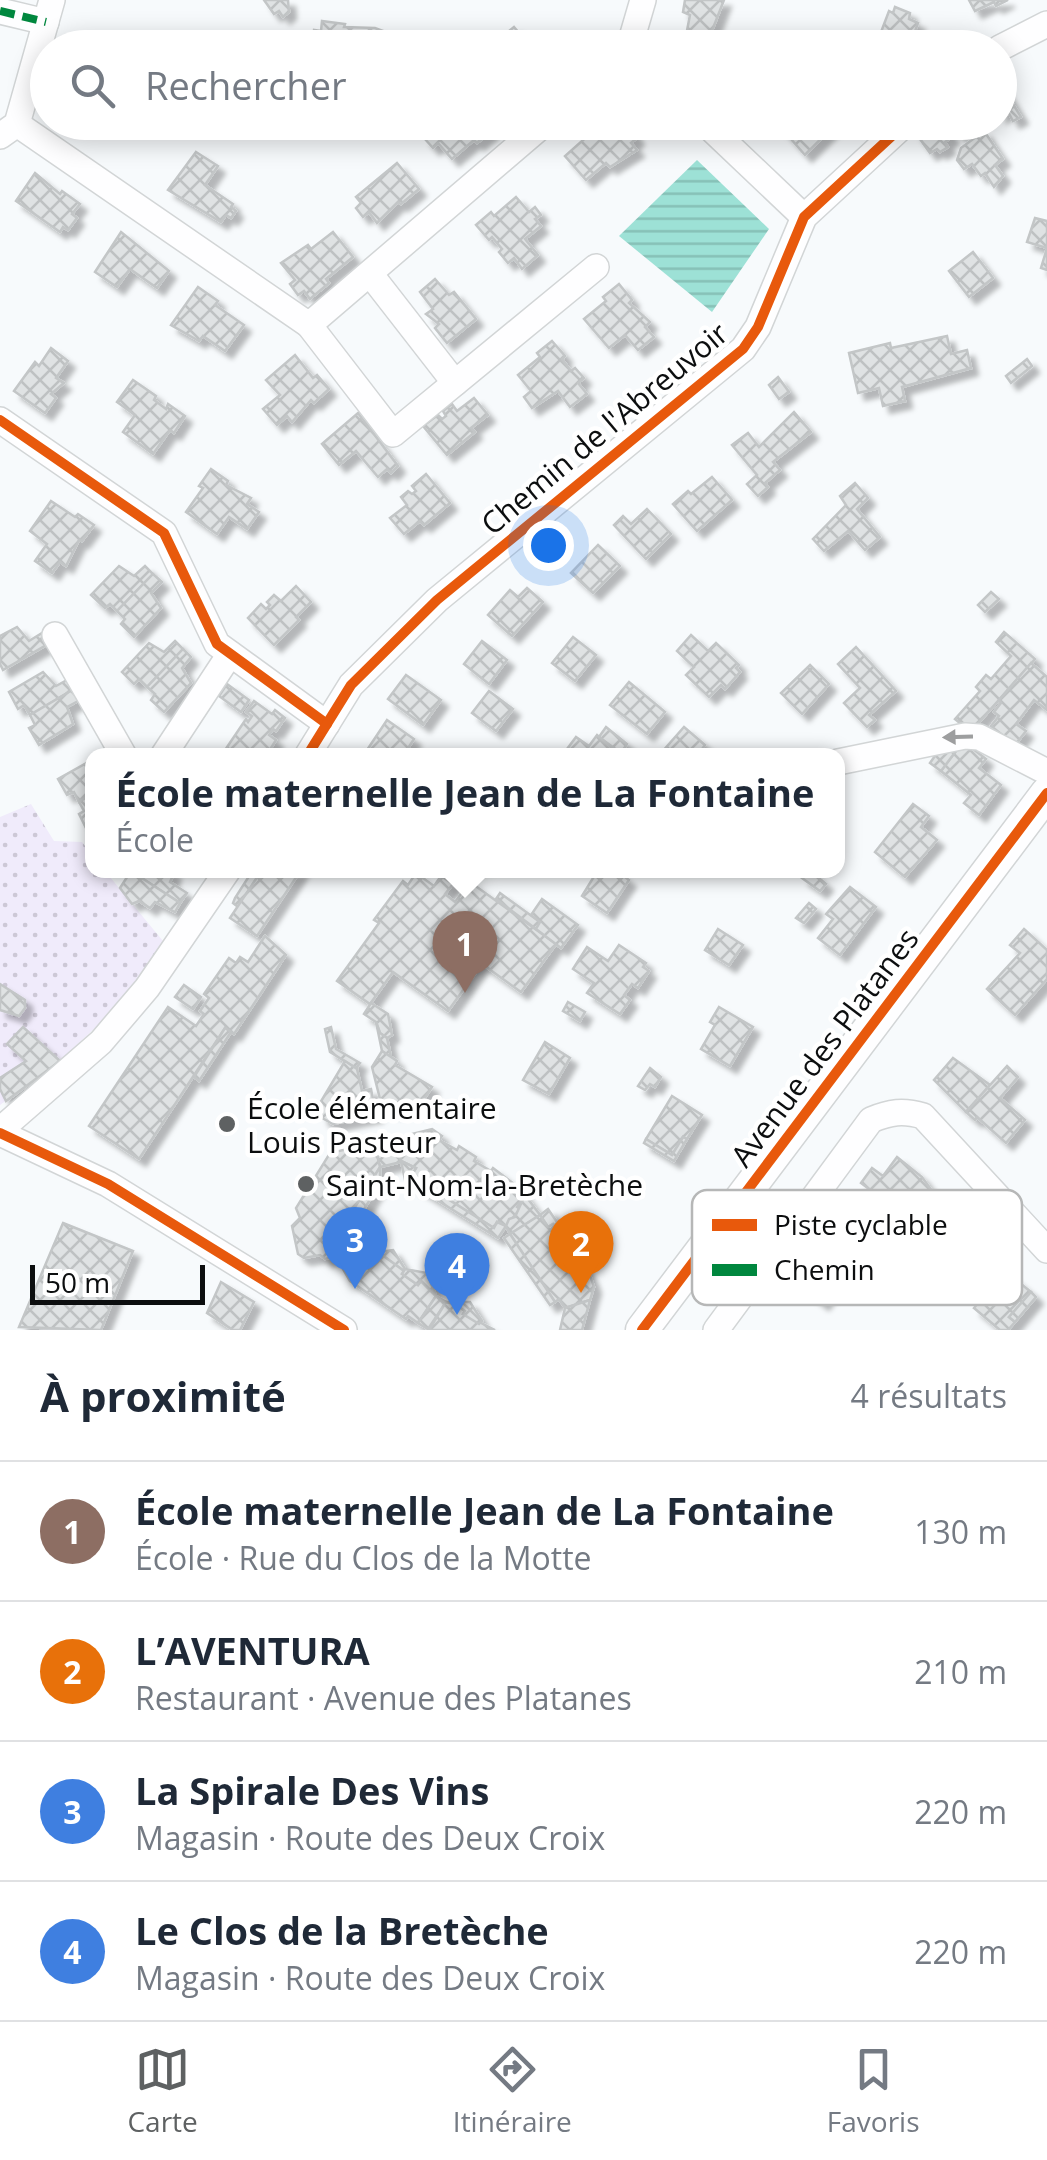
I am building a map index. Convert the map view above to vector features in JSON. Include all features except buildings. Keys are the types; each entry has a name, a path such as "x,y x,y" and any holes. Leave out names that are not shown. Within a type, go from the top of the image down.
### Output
{"street":[{"path":"634,30 643,0"},
{"path":"0,11 49,11"},
{"path":"1017,39 1047,24"},
{"path":"30,66 8,130 309,325 393,434 596,266"},
{"path":"309,325 525,140"},
{"path":"723,140 804,217"},
{"name":"Chemin de l'Abreuvoir","path":"313,748 351,685 437,600 743,349 758,327 804,217 887,140"},
{"path":"371,275 454,384"},
{"path":"0,420 164,533 217,644 327,724"},
{"path":"55,635 119,748"},
{"path":"168,748 230,654"},
{"path":"845,761 965,736 979,737 1047,772"},
{"name":"Avenue des Platanes","path":"748,1190 1047,793"},
{"path":"223,878 147,988 101,1042 0,1132 108,1184 344,1330"},
{"path":"819,1190 871,1120 888,1112 908,1111 923,1116 991,1190"},
{"path":"1022,1223 1047,1250"},
{"name":"Avenue des Platanes","path":"642,1330 692,1264"},
{"path":"716,1330 734,1305"}],"shaded area":[{"path":"697,160 769,229 712,312 619,236"},
{"path":"31,804 54,841 82,842 85,878 111,878 163,941 134,991 60,1061 0,1105 0,817"}],"marked path":[{"path":"0,11 46,22"}],"cycle path":[{"path":"312,748 351,685 437,600 743,349 758,327 804,217 887,140"},
{"path":"0,420 164,533 217,644 327,724"},
{"path":"748,1190 1047,793"},
{"path":"0,1133 108,1184 344,1330"},
{"path":"642,1330 692,1264"}],"place":[{"name":"École maternelle Jean de La Fontaine","path":"465,993"},
{"name":"École élémentaire Louis Pasteur","path":"227,1124"},
{"name":"Saint-Nom-la-Bretèche","path":"306,1184"},
{"name":"La Spirale Des Vins","path":"355,1289"},
{"name":"L’AVENTURA","path":"581,1293"},
{"name":"Le Clos de la Bretèche","path":"457,1315"}]}
